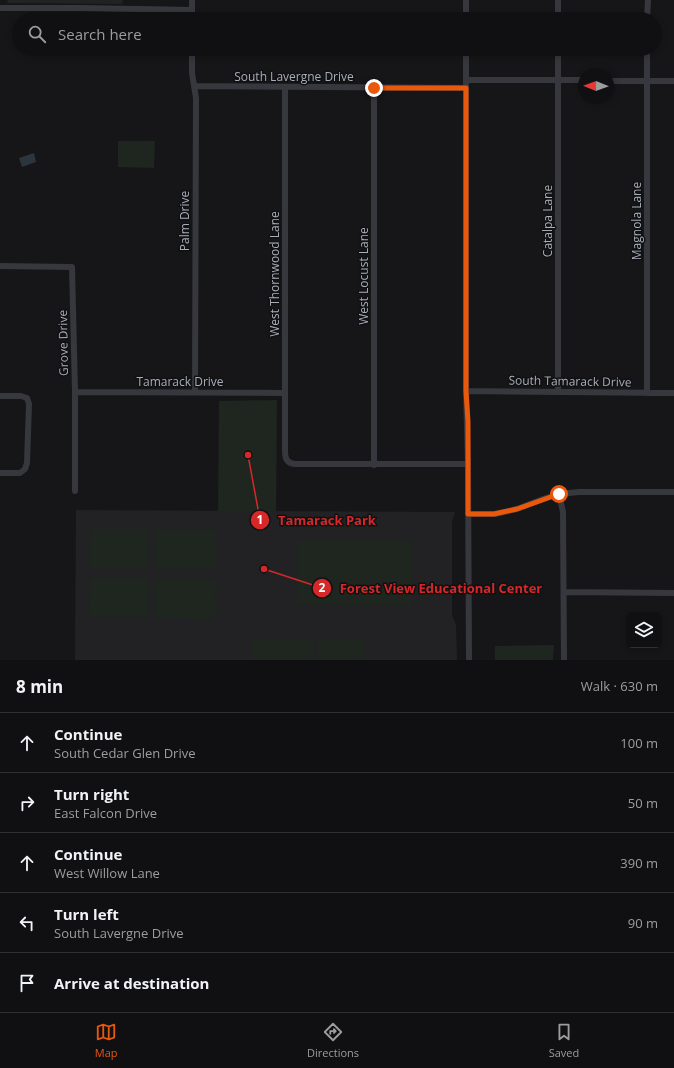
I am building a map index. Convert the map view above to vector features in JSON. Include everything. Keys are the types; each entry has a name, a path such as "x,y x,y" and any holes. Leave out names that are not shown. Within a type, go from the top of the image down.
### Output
{"street":[{"path":"0,8 192,10 192,0"},
{"path":"466,0 466,12"},
{"path":"558,0 558,12"},
{"path":"647,12 648,0"},
{"name":"Palm Drive","path":"192,56 192,73 196,98 195,392"},
{"path":"466,56 466,391 469,660"},
{"name":"Catalpa Lane","path":"558,56 558,392"},
{"name":"Magnola Lane","path":"647,56 647,393"},
{"path":"466,80 578,80"},
{"path":"614,80 674,81"},
{"name":"South Lavergne Drive","path":"195,86 466,88"},
{"name":"West Thornwood Lane","path":"285,87 284,450 287,461 292,464 374,465"},
{"name":"West Locust Lane","path":"374,88 374,465"},
{"name":"Grove Drive","path":"0,266 72,267 74,491"},
{"name":"South Tamarack Drive","path":"466,391 674,393"},
{"name":"Tamarack Drive","path":"74,392 285,393"},
{"path":"0,396 21,396 27,398 29,404 27,463 25,469 20,473 0,473"},
{"path":"374,465 468,464"},
{"path":"468,514 494,514 510,511 559,494 579,492 674,492"},
{"path":"559,494 563,512 564,660"},
{"path":"564,592 674,593"}],"shaded area":[{"path":"8,0 123,0 122,4 7,3"},
{"path":"118,141 155,141 154,168 118,167"},
{"path":"34,153 36,162 22,167 19,158"},
{"path":"277,400 276,511 218,511 219,401"},
{"path":"76,510 455,512 452,522 452,615 456,625 457,660 75,660"},
{"path":"90,529 149,529 149,568 89,568"},
{"path":"156,530 216,530 216,569 156,569"},
{"path":"298,539 412,540 412,606 298,605"},
{"path":"90,578 150,578 149,617 89,617"},
{"path":"156,579 216,580 215,619 155,618"},
{"path":"251,639 314,639 314,660 251,660"},
{"path":"319,639 364,639 364,660 318,660"},
{"path":"554,645 553,660 495,660 495,646"}],"place":[{"name":"Tamarack Park","path":"248,455"},
{"name":"Forest View Educational Center","path":"264,569"}],"route":[{"path":"374,88 466,88 466,391 468,422 468,514 494,514 517,509 559,494"}]}
